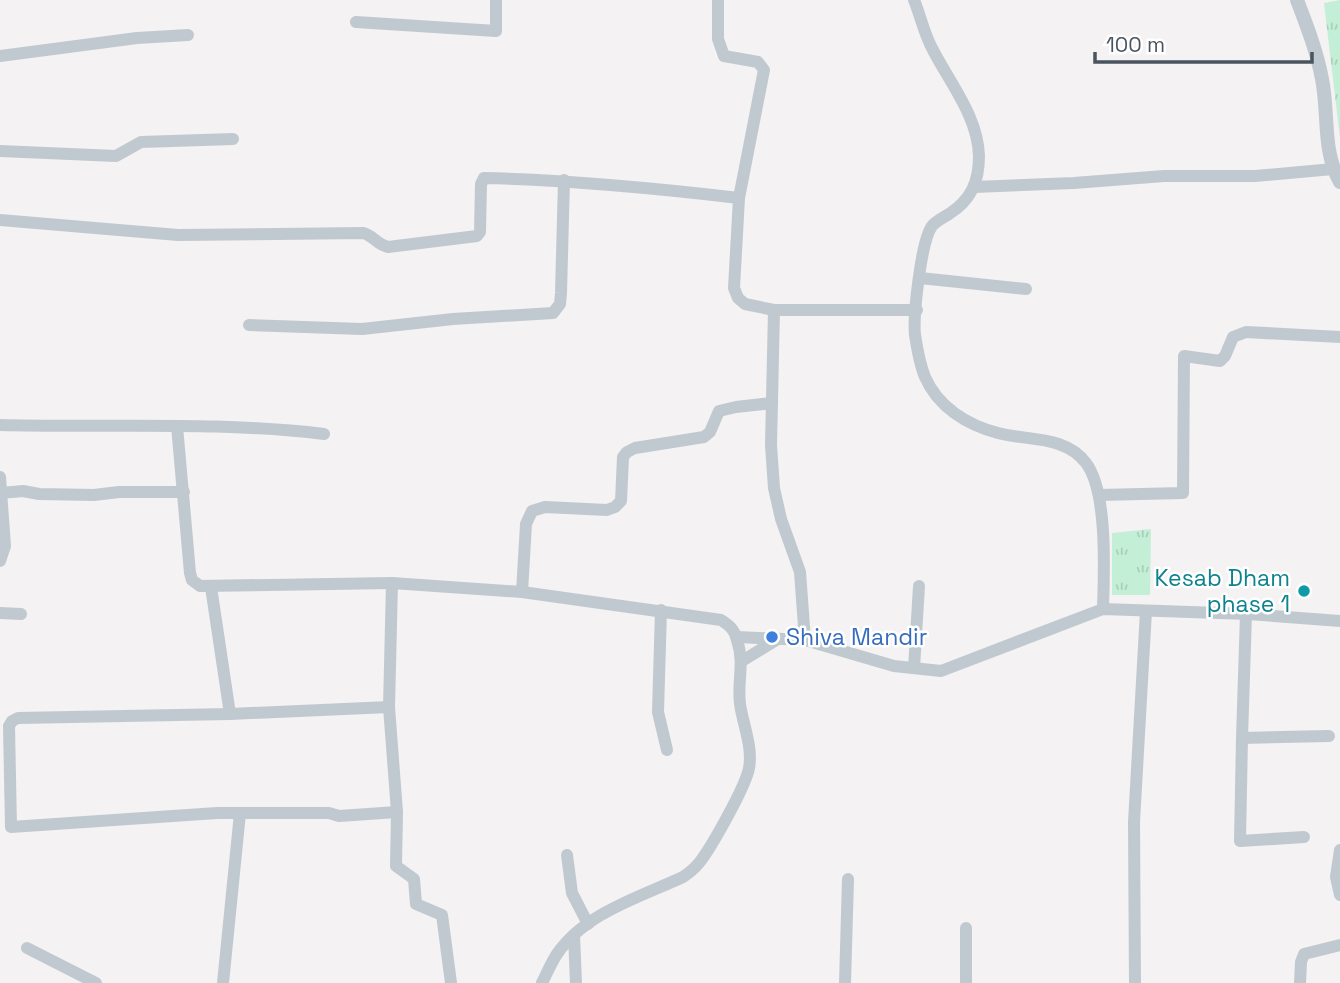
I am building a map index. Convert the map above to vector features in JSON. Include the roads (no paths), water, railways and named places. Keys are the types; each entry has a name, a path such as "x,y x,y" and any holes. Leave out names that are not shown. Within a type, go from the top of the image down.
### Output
{"street":[{"path":"356,22 496,31 496,0"},
{"path":"718,0 718,39 724,56 758,62 763,65 764,70 739,198 734,288 738,298 745,304 774,310 917,310"},
{"path":"914,0 924,31 974,126 979,154 977,178 971,195 955,210 933,224 925,242 915,334 925,377 942,404 970,424 999,434 1064,445 1086,463 1098,495 1103,525 1103,609"},
{"path":"974,187 1164,176 1336,176 1323,81 1311,36 1297,0"},
{"path":"0,56 137,38 188,35"},
{"path":"0,152 116,156 141,142 233,139"},
{"path":"0,220 178,235 363,233 369,234 381,246 388,247 477,236 480,233 481,184 484,178 564,180 739,198"},
{"path":"249,325 362,329 453,319 553,313 559,304 562,285 564,180"},
{"path":"920,278 1026,289"},
{"path":"774,310 774,488 781,519 800,572 805,640"},
{"path":"1098,495 1183,493 1184,356 1220,361 1233,337 1245,332 1340,337"},
{"path":"522,592 526,524 533,511 545,508 607,510 615,507 621,501 623,457 626,452 635,448 705,438 719,411 772,403"},
{"path":"0,425 237,425 324,433"},
{"path":"177,426 190,573 192,580 200,586 392,583 522,592 661,610 721,620 730,625 737,637 742,661 740,702 750,754 746,781 700,862 683,877 601,915 588,924 558,953 542,983"},
{"path":"0,477 5,546 0,561"},
{"path":"1,488 39,494 184,492"},
{"path":"392,583 389,707 397,812 396,866 414,879 416,904 442,915 451,983"},
{"path":"914,668 919,586"},
{"path":"211,587 230,714"},
{"path":"737,637 805,640 894,666 941,671 1103,609 1246,614 1340,621"},
{"path":"661,610 658,712 667,750"},
{"path":"1135,983 1134,822 1146,611"},
{"path":"0,613 21,614"},
{"path":"1246,614 1240,841 1304,837"},
{"path":"742,661 778,639"},
{"path":"389,707 230,714 18,718 9,726 4,765 11,827 240,813 329,813 339,816 397,812"},
{"path":"1242,738 1329,736"},
{"path":"223,983 240,813"},
{"path":"1340,850 1336,877 1340,895"},
{"path":"567,855 572,893 588,924"},
{"path":"845,983 848,879"},
{"path":"966,928 966,983"},
{"path":"574,935 576,983"},
{"path":"1300,983 1304,954 1340,945"},
{"path":"27,948 96,983"}],"place":[{"name":"Kesab Dham phase 1","path":"1304,591"},
{"name":"Shiva Mandir","path":"772,637"}]}
